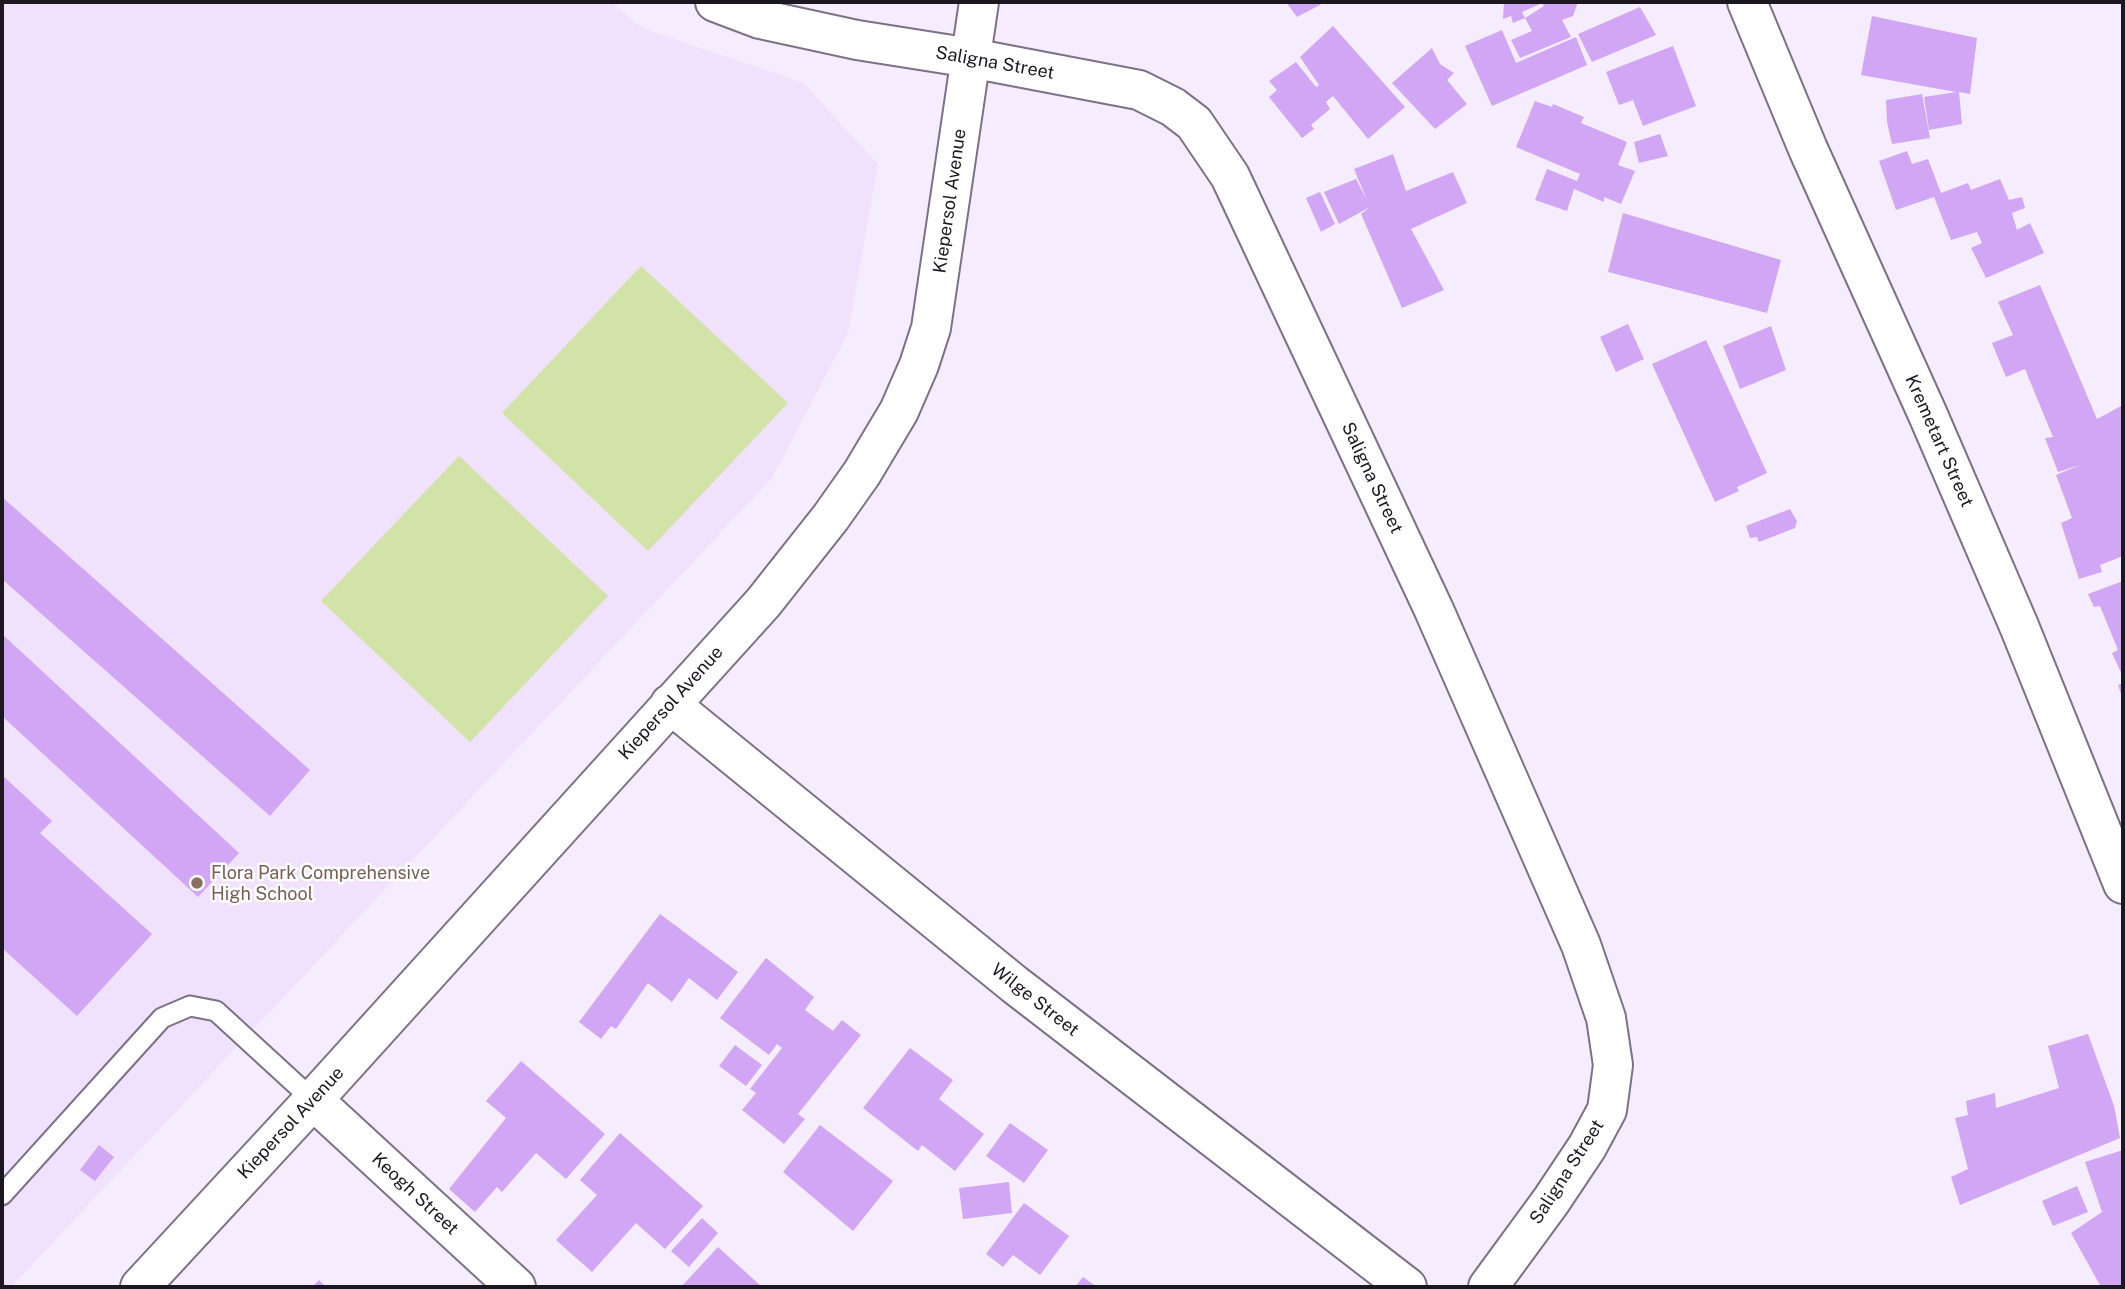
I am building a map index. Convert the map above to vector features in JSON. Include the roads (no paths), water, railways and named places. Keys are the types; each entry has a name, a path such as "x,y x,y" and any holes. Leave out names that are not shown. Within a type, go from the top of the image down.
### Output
{"street":[{"name":"Saligna Street","path":"715,2 760,19 857,40 971,58 1139,90 1173,107 1194,123 1230,176 1423,585 1581,945 1606,1018 1614,1065 1607,1110 1587,1147 1488,1287"},
{"name":"Kiepersol Avenue","path":"140,1287 763,603 862,473 899,411 919,365 931,328 979,2"},
{"name":"Kremetart Street","path":"1747,2 1808,149 1928,415 2008,601 2123,884"},
{"name":"Wilge Street","path":"670,704 1014,985 1407,1287"},
{"name":"Keogh Street","path":"313,1100 516,1287"}],"lane":[{"path":"2,1195 162,1018 190,1006 216,1012 313,1100"}],"place":[{"name":"Flora Park Comprehensive High School","path":"197,883"}]}
